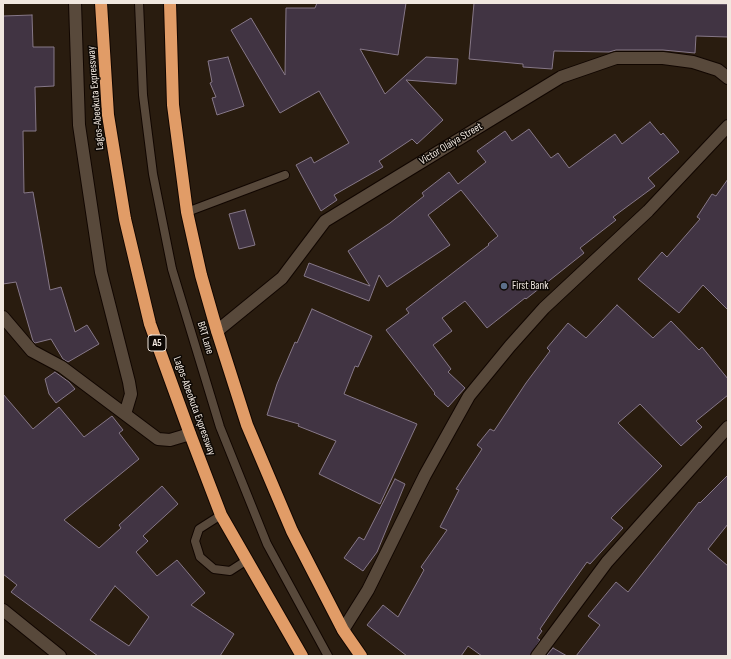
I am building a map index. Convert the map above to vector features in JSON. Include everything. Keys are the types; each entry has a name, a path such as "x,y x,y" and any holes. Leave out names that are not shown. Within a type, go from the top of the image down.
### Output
{"highway":[{"name":"Lagos-Abeokuta Expressway","path":"101,3 108,115 125,219 150,324 221,515 302,656"},
{"path":"170,3 173,105 187,212 201,275 217,331 247,425 286,516 343,630 361,656"}],"street":[{"path":"75,3 79,125 101,272 131,394 125,414"},
{"name":"Victor Olaiya Street","path":"217,331 282,278 325,221 561,77 616,58 663,58 693,62 718,70 728,78"},
{"path":"343,630 368,590 425,475 469,396 544,308 648,211 728,126"},
{"path":"3,317 32,351 62,367 158,439 170,440 190,434"},
{"path":"537,656 607,562 728,427"},
{"path":"3,610 60,656"}],"lane":[{"name":"BRT Lane","path":"139,3 143,95 153,174 172,269 220,427 267,544 328,656"},
{"path":"187,212 285,175"},
{"path":"221,515 199,529 195,541 200,557 214,569 230,571 248,560"}],"building":[{"path":"317,3 406,3 398,55 360,49 385,94 426,57 458,59 456,84 406,80 443,120 417,144 412,139 379,161 383,167 334,195 337,200 321,211 296,165 311,157 314,163 349,143 319,91 280,113 231,30 251,18 285,75 286,8 315,8"},
{"path":"474,3 728,4 728,37 696,36 695,53 663,50 616,50 609,52 554,51 552,69 523,67 523,64 469,59"},
{"path":"32,15 33,47 54,47 54,86 35,87 36,131 23,131 24,193 33,192 50,290 61,287 75,332 87,325 99,344 68,362 63,359 51,339 35,343 33,341 16,282 3,284 3,16"},
{"path":"228,57 244,106 217,115 212,98 216,97 210,83 212,82 208,61"},
{"path":"650,122 661,135 663,133 679,152 648,178 655,186 613,217 616,220 580,248 584,253 487,328 465,301 442,318 452,331 433,345 451,369 448,372 465,388 448,407 434,394 435,393 386,330 409,313 406,309 489,245 488,244 498,236 461,190 428,215 450,245 387,287 379,275 369,301 304,276 309,263 370,286 348,251 390,223 424,196 422,193 449,172 458,184 486,162 477,151 505,131 512,141 529,129 551,158 558,153 569,168 615,134 622,144"},
{"path":"728,179 728,310 703,285 679,313 638,279 662,252 667,257 700,219 697,217 712,194 716,196"},
{"path":"245,210 255,245 239,249 229,214"},
{"path":"617,305 653,338 671,321 699,350 702,347 728,379 728,395 696,421 702,427 681,446 640,404 618,423 662,466 611,518 623,528 590,564 587,562 540,629 542,631 537,638 540,640 530,656 482,656 468,646 461,656 407,656 367,625 383,605 398,617 424,570 421,567 447,530 440,527 459,490 456,489 482,449 477,445 490,429 494,431 526,383 550,351 547,348 568,323 586,338"},
{"path":"312,309 372,336 358,367 355,366 344,394 417,424 380,504 319,474 336,441 298,426 299,424 267,415 277,384 295,342 297,343"},
{"path":"55,372 69,382 75,389 56,403 49,394 45,379"},
{"path":"3,394 33,429 59,407 84,437 112,416 123,430 119,433 139,459 64,520 99,548 121,528 119,525 162,486 178,504 143,536 148,541 136,552 157,576 177,560 205,593 191,605 234,634 220,656 98,656 11,592 17,585 3,574","holes":["115,586 149,617 129,646 90,620"]},
{"path":"728,475 728,524 708,549 728,566 728,656 576,656 600,625 588,616 616,582 628,592 699,502 700,503"},
{"path":"395,479 405,484 377,552 363,571 344,558 359,537 364,540"},
{"path":"553,648 567,656 546,656"}],"place":[{"name":"First Bank","path":"504,286"}]}
